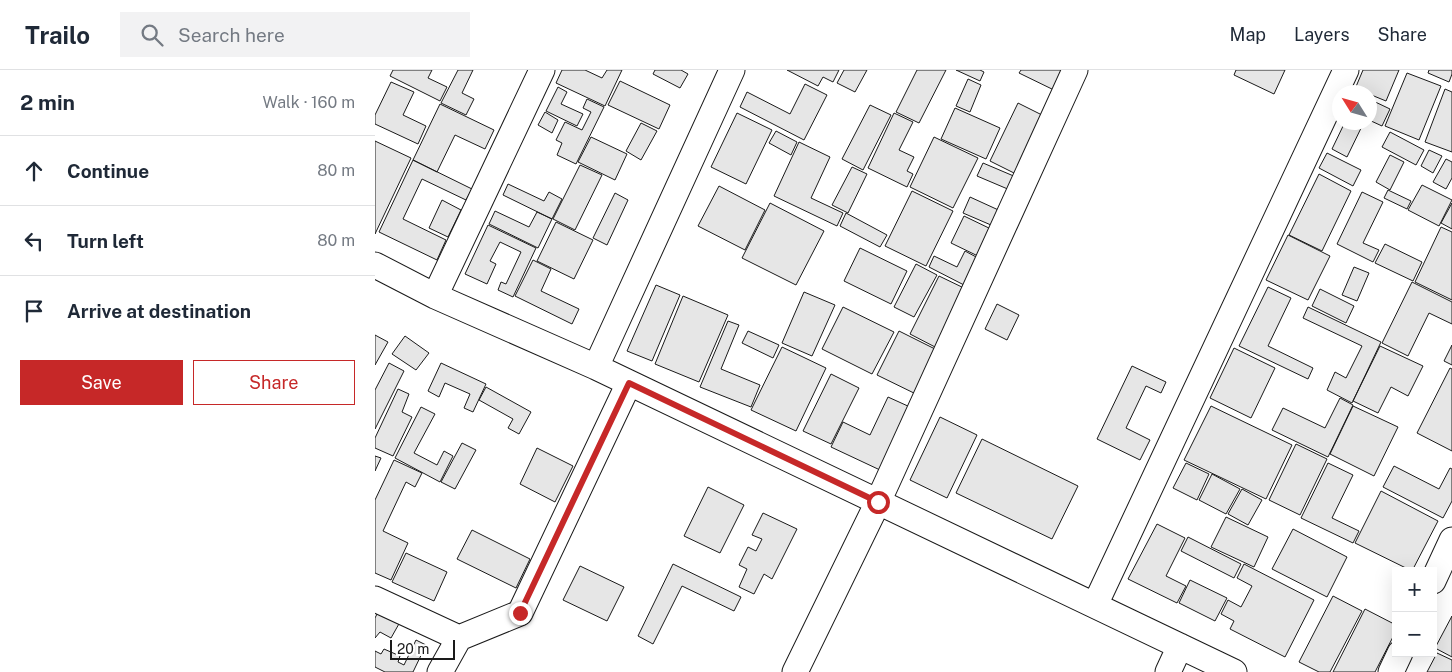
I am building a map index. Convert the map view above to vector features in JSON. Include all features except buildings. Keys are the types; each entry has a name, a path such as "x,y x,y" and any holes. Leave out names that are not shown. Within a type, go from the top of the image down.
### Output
{"street":[{"path":"435,296 542,70"},
{"path":"596,367 732,70"},
{"path":"795,672 878,502 1075,70"},
{"path":"1095,605 1346,70"},
{"path":"375,264 435,296 596,367 1234,672"},
{"path":"440,672 459,638 520,613 629,383"},
{"path":"1437,572 1452,540"},
{"path":"375,600 459,638"},
{"path":"1168,672 1180,646"},
{"path":"1391,672 1398,657"}],"route":[{"path":"520,613 629,383 878,502"}]}
